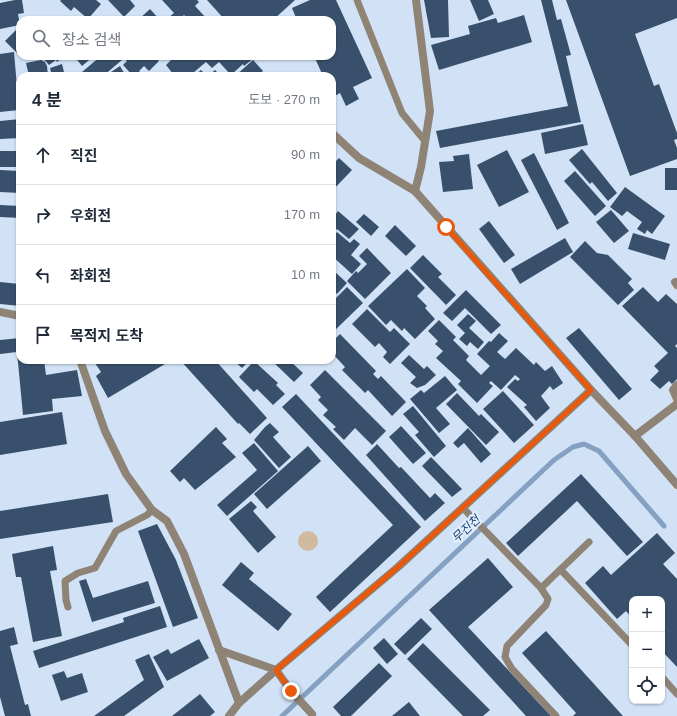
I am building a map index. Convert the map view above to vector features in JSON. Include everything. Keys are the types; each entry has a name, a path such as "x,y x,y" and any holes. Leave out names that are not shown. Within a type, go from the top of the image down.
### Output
{"street":[{"path":"415,191 421,168 430,111 416,0"},
{"path":"336,137 359,158 415,191 591,390 635,436 677,485"},
{"path":"0,312 16,315"},
{"path":"81,364 105,431 126,474 152,510 167,521 184,554 239,704"},
{"path":"677,385 672,390 677,399"},
{"path":"233,714 239,704 276,670 398,567 591,390"},
{"path":"635,436 677,404"},
{"path":"219,650 276,670 291,691 312,715"}],"lane":[{"path":"357,0 402,113 425,141"},
{"path":"463,508 541,588 548,600 546,605 507,646 505,657 512,669 556,716"},
{"path":"68,607 65,581 78,573 95,568 116,531 146,515 152,510"},
{"path":"541,588 589,542"},
{"path":"561,570 629,642"},
{"path":"665,680 677,694"}],"shaded area":[{"path":"304,531 312,531 318,537 318,545 312,551 304,551 298,545 298,537"}],"building":[{"path":"22,0 24,13 16,16 16,26 0,29 0,3"},
{"path":"96,0 101,4 91,16 84,16 74,7 71,11 60,1"},
{"path":"108,0 130,0 135,6 125,16 123,16"},
{"path":"162,0 197,0 199,2 195,6 204,16 170,16 174,13"},
{"path":"207,0 295,0 277,16 221,16"},
{"path":"310,0 336,0 372,78 353,87 359,99 346,106 340,93 336,95 336,72 321,72 316,60 336,60 336,16 295,16 292,8"},
{"path":"424,0 448,0 449,37 431,38"},
{"path":"470,0 488,0 494,14 479,21"},
{"path":"541,0 552,0 557,20 561,19 571,55 566,56 581,122 440,148 436,131 568,106"},
{"path":"566,0 677,0 677,18 635,34 654,86 659,84 677,133 677,139 674,140 677,148 677,159 630,176"},
{"path":"150,9 156,16 142,16"},
{"path":"524,15 532,42 439,70 431,45 470,34 468,26 496,18 498,23"},
{"path":"16,30 16,52 5,41"},
{"path":"14,52 16,75 16,110 0,112 0,54"},
{"path":"41,60 45,62 48,72 28,72 26,63"},
{"path":"45,60 56,60 49,65"},
{"path":"77,60 89,60 82,66"},
{"path":"96,60 122,60 108,72 82,72"},
{"path":"126,60 159,61 149,71 144,66 139,71 140,72 129,72 123,65 127,61"},
{"path":"171,60 252,60 244,66 243,64 234,72 228,72 219,62 212,68 206,62 194,72 171,72 166,65"},
{"path":"253,60 263,71 262,72 240,72"},
{"path":"62,64 64,72 51,72 50,68"},
{"path":"120,66 124,72 111,72"},
{"path":"16,119 16,138 0,139 0,121"},
{"path":"583,124 588,145 545,154 541,133"},
{"path":"582,149 617,193 608,201 592,182 590,184 569,160"},
{"path":"507,150 529,192 499,207 477,165"},
{"path":"0,151 16,151 16,167 0,167"},
{"path":"534,153 569,223 557,230 521,160"},
{"path":"469,154 473,189 443,192 439,162 454,161 453,156"},
{"path":"339,158 352,170 336,187 336,161"},
{"path":"665,168 677,168 677,190 665,190"},
{"path":"0,170 16,171 16,193 0,192"},
{"path":"575,171 606,206 595,216 564,181"},
{"path":"625,187 665,216 652,234 647,230 645,234 637,229 642,222 627,211 622,216 610,207"},
{"path":"0,205 16,206 16,218 0,217"},
{"path":"611,210 629,231 614,243 596,222"},
{"path":"338,211 359,229 349,239 337,229 336,230 336,214"},
{"path":"364,214 379,227 371,236 356,222"},
{"path":"489,221 515,255 504,263 479,229"},
{"path":"395,225 416,246 406,256 385,236"},
{"path":"337,232 350,243 354,239 360,244 351,255 361,264 352,274 336,260"},
{"path":"633,233 670,244 665,260 628,249"},
{"path":"565,238 573,252 520,284 511,269"},
{"path":"585,241 597,253 608,255 632,279 628,283 634,290 618,305 570,257"},
{"path":"367,248 391,273 365,299 347,281 356,271 358,273 367,264 359,256"},
{"path":"423,255 442,274 438,277 456,295 446,305 410,268"},
{"path":"407,269 425,288 417,296 427,306 425,308 435,319 415,339 404,328 402,331 391,320 386,325 368,306"},
{"path":"336,273 347,283 337,294 336,293"},
{"path":"0,282 16,284 16,306 0,304"},
{"path":"347,287 363,303 336,329 336,298"},
{"path":"643,287 658,302 666,294 677,304 677,344 675,346 677,348 677,379 672,384 669,381 660,389 650,380 659,371 654,366 668,353 622,306"},
{"path":"466,290 501,325 491,334 465,308 452,321 443,313"},
{"path":"367,309 390,332 394,328 410,344 390,364 383,357 387,352 379,343 375,347 352,324"},
{"path":"468,314 476,321 469,328 484,342 478,349 470,342 467,346 459,339 465,333 457,325"},
{"path":"439,320 456,337 453,340 469,356 466,360 481,375 490,366 477,354 499,333 508,341 497,352 505,359 516,348 534,365 536,362 545,371 552,366 563,383 553,390 550,386 541,396 550,408 536,421 524,407 527,405 507,387 515,379 518,381 520,379 515,375 501,390 491,381 489,383 493,386 477,403 458,384 461,381 436,358 443,351 435,344 438,341 428,331"},
{"path":"579,328 632,389 619,400 566,338"},
{"path":"340,334 376,371 373,374 378,379 381,376 406,402 392,416 368,390 365,393 342,370 345,367 336,357 336,338"},
{"path":"16,338 16,352 0,354 0,340"},
{"path":"409,355 424,369 427,366 436,375 425,385 417,388 410,383 416,377 401,363"},
{"path":"18,364 45,364 46,375 77,370 82,396 52,399 53,411 23,415"},
{"path":"96,364 165,364 108,398 96,376 101,372"},
{"path":"184,364 219,364 267,418 250,434 239,423 238,424"},
{"path":"238,364 246,364 242,368"},
{"path":"251,364 257,364 278,383 276,385 285,394 273,405 257,389 254,392 239,377"},
{"path":"275,364 293,364 303,373 294,382"},
{"path":"325,370 386,431 372,445 355,428 344,440 333,429 336,427 323,415 328,410 318,400 321,397 310,385"},
{"path":"445,376 457,390 436,408 450,424 439,433 410,399 421,390 424,393"},
{"path":"503,391 534,425 514,443 483,409"},
{"path":"457,393 479,416 481,414 499,432 486,445 446,404"},
{"path":"296,394 421,527 330,612 316,597 393,525 282,407"},
{"path":"413,406 446,446 434,457 415,435 419,432 403,414"},
{"path":"62,412 67,444 0,455 0,422"},
{"path":"270,423 279,432 273,437 291,457 279,468 254,440"},
{"path":"401,426 426,453 413,464 389,437"},
{"path":"216,427 227,439 222,443 236,457 195,490 184,478 180,482 170,471"},
{"path":"468,428 491,454 481,463 464,443 458,448 453,443"},
{"path":"254,443 278,471 227,516 217,505 257,470 242,453"},
{"path":"377,444 430,498 435,493 445,503 425,521 366,455"},
{"path":"308,446 321,461 267,509 254,494"},
{"path":"431,457 462,489 452,497 422,466"},
{"path":"581,474 643,542 627,556 577,501 518,556 506,543"},
{"path":"108,494 113,522 0,539 0,511"},
{"path":"251,501 257,507 253,511 276,537 258,553 229,519"},
{"path":"157,524 176,560 198,618 173,627 138,531"},
{"path":"657,533 675,553 663,564 677,579 677,667 665,654 665,596 629,596 629,614 626,611 617,619 585,583 603,566 611,575"},
{"path":"53,546 57,570 50,571 62,636 33,642 21,577 16,577 12,554"},
{"path":"488,558 513,587 468,627 551,716 526,716 429,610"},
{"path":"241,562 254,573 249,579 292,614 278,631 222,585"},
{"path":"86,579 93,598 148,581 155,603 92,622 79,581"},
{"path":"160,606 167,627 39,668 33,651 124,622 123,618"},
{"path":"421,618 432,629 405,655 394,644"},
{"path":"14,627 18,644 10,646 25,705 28,704 31,716 5,716 0,697 0,631"},
{"path":"546,631 623,716 573,716 576,713 522,653"},
{"path":"384,638 398,654 387,664 373,648"},
{"path":"199,639 209,658 167,681 153,657 168,649 171,654"},
{"path":"423,643 490,710 483,716 463,716 407,659"},
{"path":"149,654 164,687 124,716 94,716 144,680 135,660"},
{"path":"379,663 392,676 351,716 341,716 333,707"},
{"path":"64,671 67,678 82,673 88,692 61,701 52,675"},
{"path":"200,694 215,712 210,716 172,716"},
{"path":"409,702 420,716 392,716"}],"waterway":[{"name":"무진천","path":"282,716 554,460 573,447 584,444 599,451 664,526"}],"route":[{"path":"291,691 276,670 398,567 591,390 446,227"}]}
